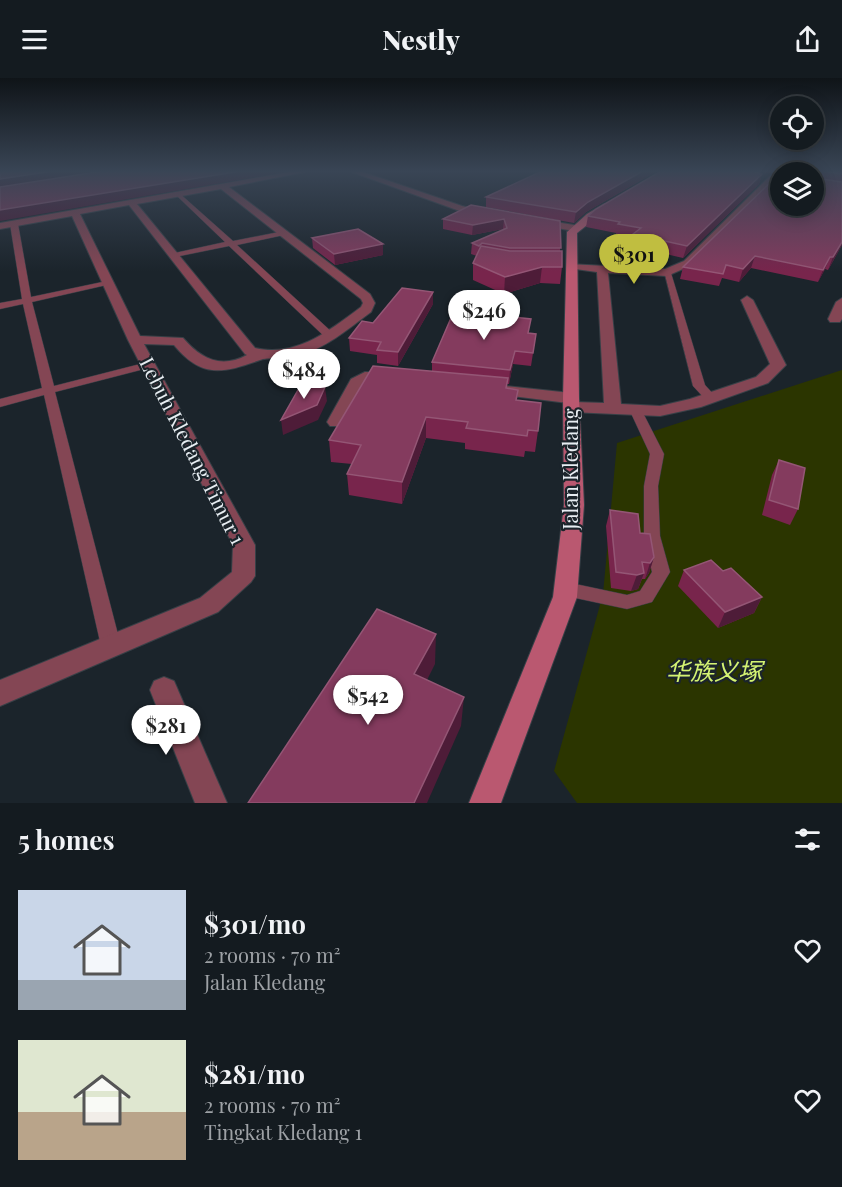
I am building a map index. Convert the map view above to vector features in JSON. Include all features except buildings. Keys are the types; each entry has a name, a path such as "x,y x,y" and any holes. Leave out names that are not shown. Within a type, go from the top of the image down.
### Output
{"main road":[{"path":"574,228 609,205"},
{"name":"Jalan Kledang","path":"485,803 565,597 574,505 570,264 574,228"}],"street":[{"path":"7,225 117,205"},
{"path":"133,205 244,345 258,354 280,354 307,349 330,336 366,309 369,303 366,297 246,205"},
{"path":"454,205 500,216"},
{"path":"467,209 478,205"},
{"path":"570,264 667,273 688,262 743,205"},
{"name":"Lebuh Kledang Timur 1","path":"0,693 209,605 243,576 244,545 135,340 75,213"},
{"path":"531,221 574,228"},
{"path":"602,268 613,410"},
{"path":"482,388 613,410 660,411 695,403 762,380 778,365 747,300"},
{"path":"836,319 842,302"},
{"path":"135,340 178,341 199,361 216,366 234,365 258,354"},
{"path":"336,422 357,382 365,377 406,380"},
{"path":"164,690 212,803"}],"lane":[{"path":"190,205 330,336"},
{"path":"7,225 111,646"},
{"path":"173,256 281,233"},
{"path":"667,273 699,386 710,397"},
{"path":"0,306 107,284"},
{"path":"0,403 148,365"},
{"path":"566,589 627,602 646,597 661,572 652,536 651,486 657,454 636,411"}],"green space":[{"name":"华族义塚","path":"842,370 842,803 577,803 554,771 603,594 617,443"}]}
